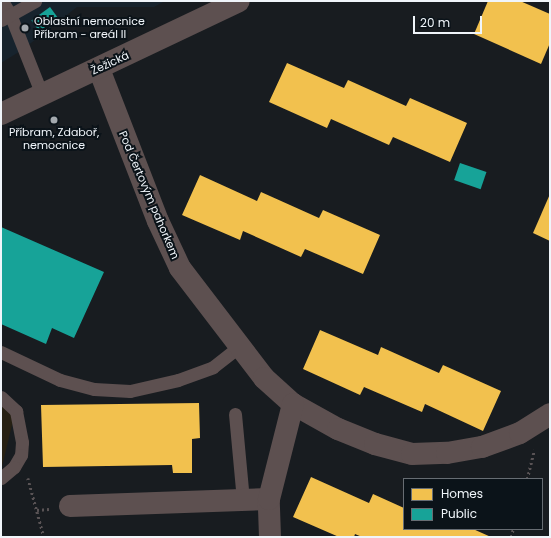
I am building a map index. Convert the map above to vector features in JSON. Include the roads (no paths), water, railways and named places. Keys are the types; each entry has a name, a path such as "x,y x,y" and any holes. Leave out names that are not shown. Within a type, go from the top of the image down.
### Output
{"street":[{"name":"Žežická","path":"1,114 99,69 239,1"},
{"name":"Pod Čertovým pahorkem","path":"99,69 158,221 180,268 238,347 264,378 293,404 338,429 375,444 412,454 447,453 482,447 520,433 550,414"},
{"path":"270,537 269,499 293,404"},
{"path":"70,506 269,499"}],"lane":[{"path":"2,1 6,17 42,95"},
{"path":"6,17 36,1"},
{"path":"1,352 60,380 94,389 130,391 178,380 213,367 238,347"},
{"path":"1,397 16,411 21,427 21,455 14,467 1,478"},
{"path":"235,414 243,500"}],"place":[{"name":"Oblastní nemocnice Příbram - areál II","path":"25,28"},
{"name":"Příbram, Zdaboř, nemocnice","path":"54,120"}]}
